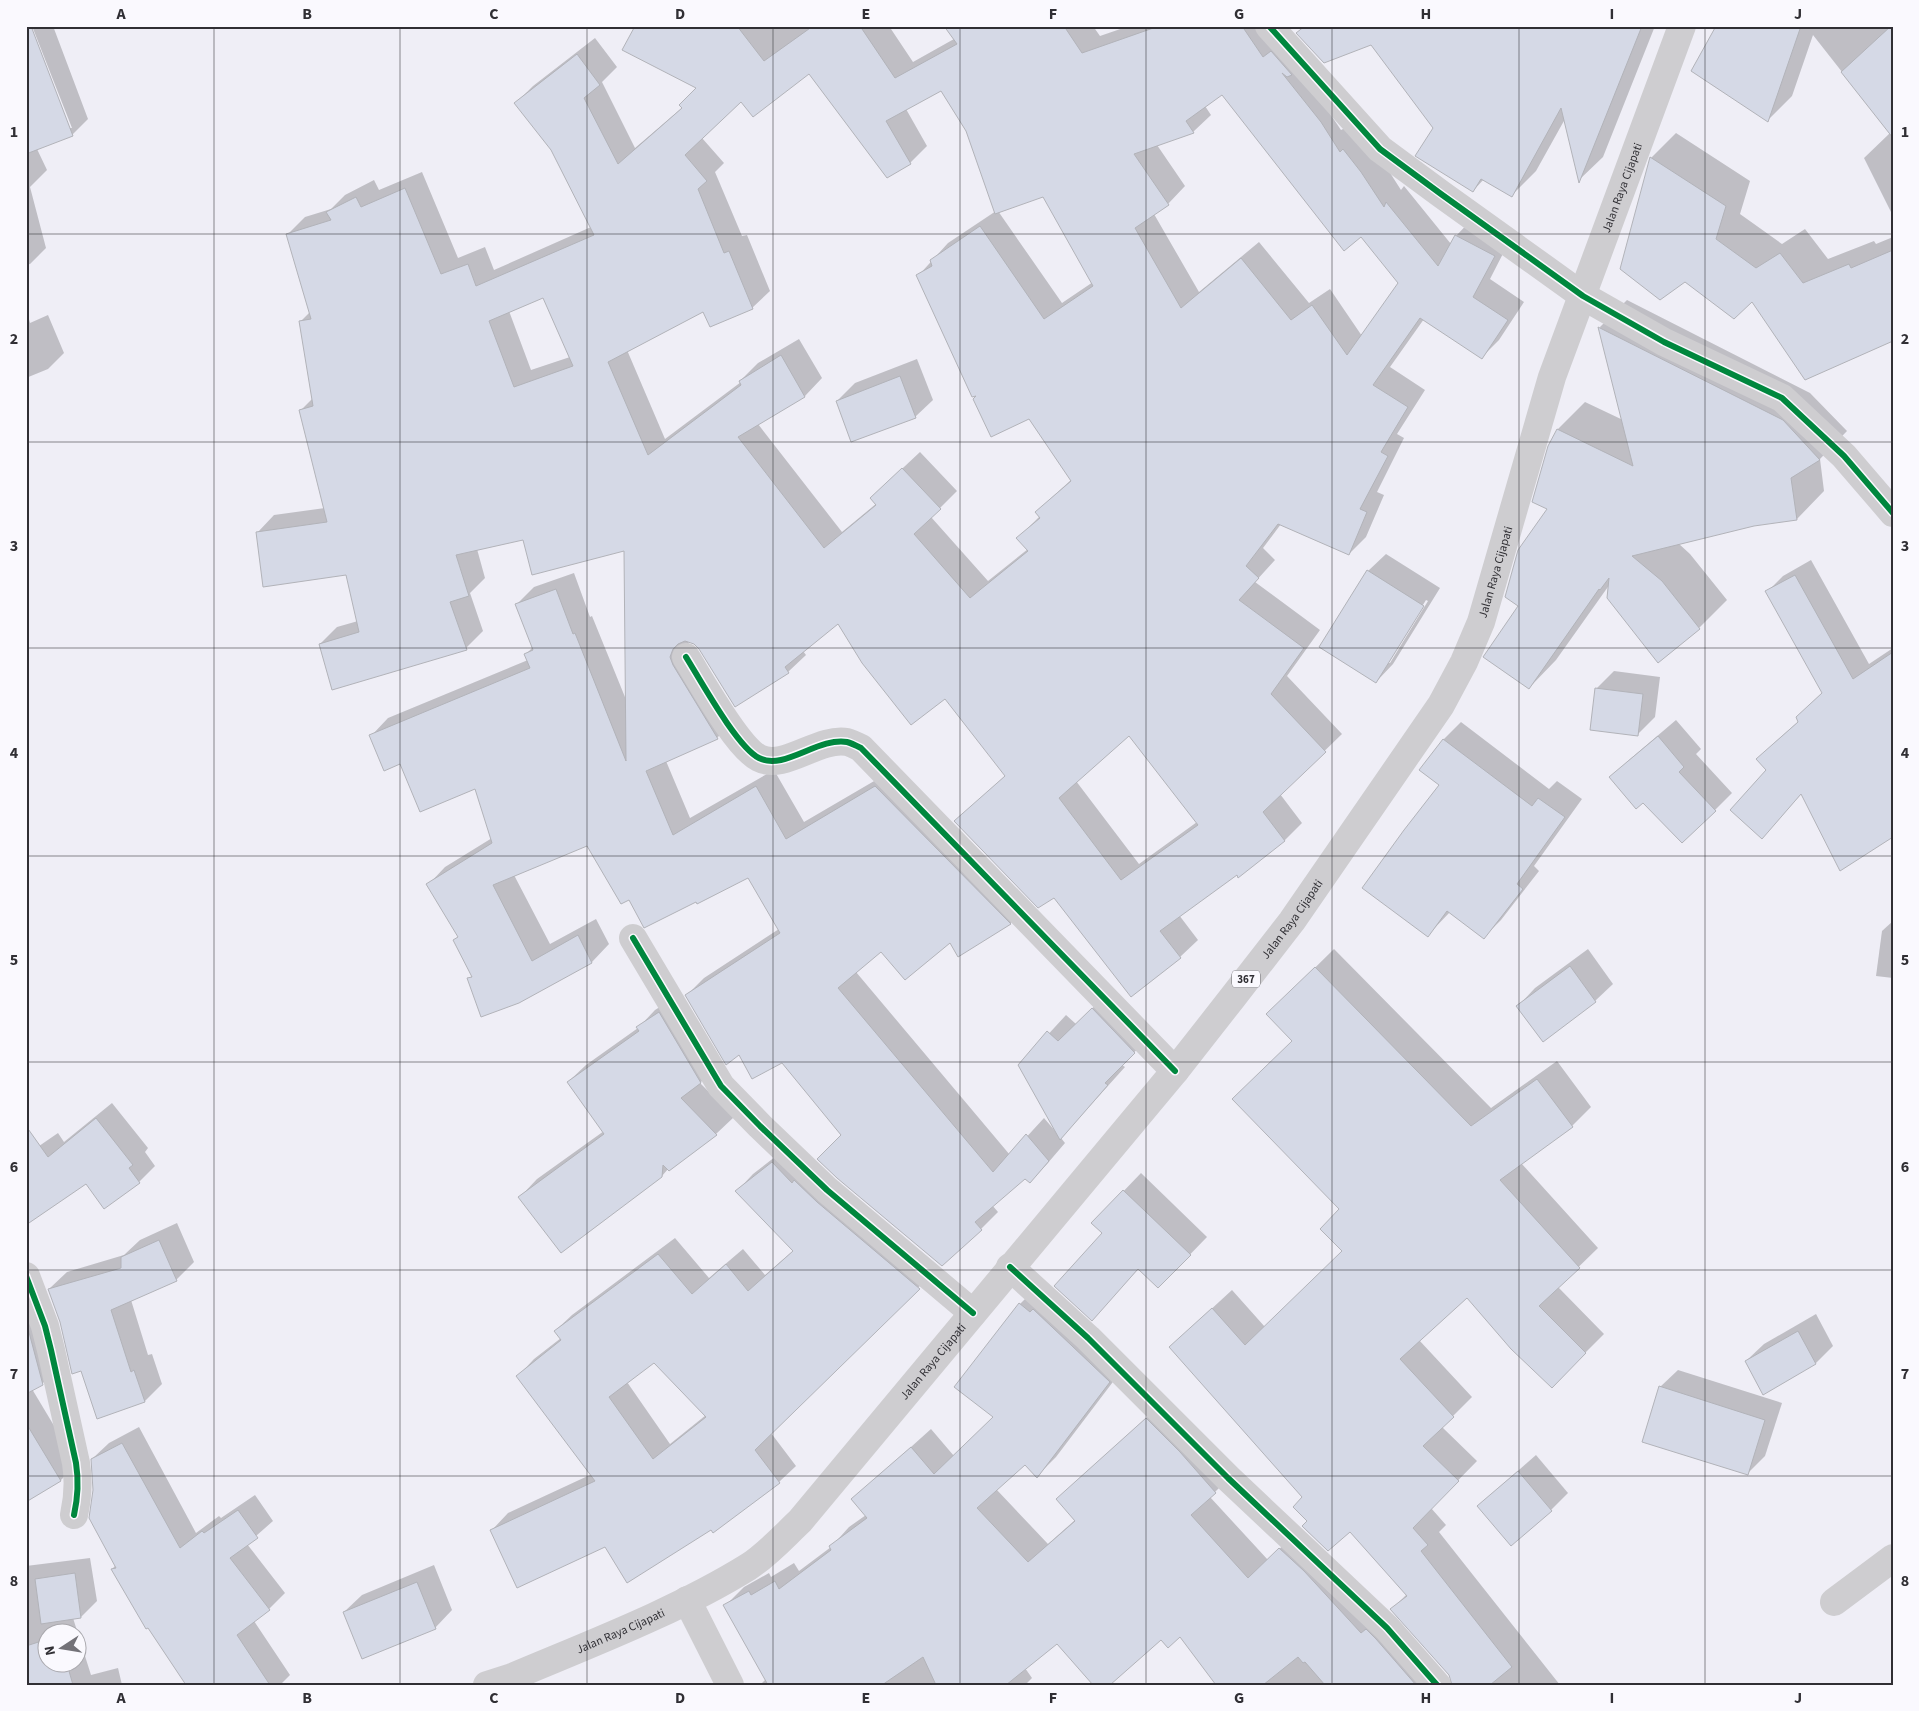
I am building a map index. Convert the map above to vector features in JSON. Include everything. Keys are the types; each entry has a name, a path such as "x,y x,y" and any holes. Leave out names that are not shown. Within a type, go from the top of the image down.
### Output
{"street":[{"path":"1269,26 1380,149 1584,296 1664,342 1782,398 1844,456 1893,513"},
{"name":"Jalan Raya Cijapati","path":"487,1685 687,1600 750,1566 800,1521 1175,1070 1292,921 1440,705 1464,662 1481,622 1552,377 1584,296 1682,26"},
{"path":"686,657 739,739 751,753 761,760 778,762 823,744 838,742 848,742 861,748 1175,1070"},
{"path":"633,938 721,1086 760,1126 828,1190 973,1313"},
{"path":"1010,1267 1088,1338 1228,1478 1387,1628 1437,1685"},
{"path":"26,1276 47,1334 76,1463 79,1494 74,1515"},
{"path":"1834,1602 1893,1558"},
{"path":"687,1600 730,1685"}],"building":[{"path":"26,26 31,26 73,136 26,154"},
{"path":"635,26 737,26 764,61 813,26 860,26 895,78 957,44 944,26 1064,26 1082,53 1159,26 1242,26 1263,57 1271,51 1292,75 1287,77 1282,73 1321,122 1340,152 1343,149 1361,172 1384,207 1386,202 1438,266 1455,235 1495,256 1473,297 1508,320 1482,359 1420,318 1373,385 1408,407 1381,452 1388,456 1360,509 1367,512 1349,555 1278,524 1246,566 1259,578 1239,600 1304,648 1271,694 1326,752 1263,812 1285,841 1238,878 1237,875 1160,931 1181,958 1131,997 1054,898 1038,908 954,821 1005,776 945,699 911,725 862,663 838,624 785,667 789,673 735,707 694,644 685,641 673,649 670,657 673,665 718,739 646,771 673,835 756,786 786,839 875,786 1011,924 958,957 950,943 905,980 881,952 838,988 993,1172 1026,1134 1049,1161 1030,1183 1025,1179 975,1222 982,1230 942,1266 817,1159 841,1135 782,1063 752,1079 739,1055 726,1065 685,995 780,933 748,878 644,928 629,900 621,904 587,846 493,885 532,961 578,935 592,963 519,1003 481,1017 467,978 472,977 453,940 458,937 426,884 492,843 475,789 420,812 400,764 384,771 369,735 530,668 524,654 533,650 515,604 556,589 626,761 624,551 532,575 523,540 456,555 469,596 450,602 467,650 332,690 319,644 359,632 346,575 263,587 256,532 327,522 299,410 313,406 299,321 311,319 286,234 331,220 326,212 356,197 361,207 405,188 441,274 468,264 476,286 594,235 551,150 514,103 577,54 600,85 584,98 618,164 682,108 679,105 696,88 622,50","holes":["809,74 887,178 911,164 886,121 941,91 966,131 995,214 1043,197 1093,286 1044,319 980,226 930,260 932,266 916,275 972,397 976,396 973,399 991,437 1029,419 1071,481 1035,512 1040,518 1016,538 1028,551 970,598 914,534 941,509 902,468 870,498 876,505 824,548 738,437 805,397 781,355 739,381 741,385 648,455 608,362 703,312 710,327 753,309 729,251 724,253 698,189 707,181 685,155 741,102 753,117","1222,95 1344,251 1361,237 1398,283 1347,355 1312,305 1291,320 1241,258 1181,308 1135,228 1169,205 1134,154 1194,133 1186,121","543,298 573,366 514,387 489,321","1129,736 1198,825 1121,880 1059,798"]},
{"path":"1305,26 1642,26 1579,183 1561,108 1512,197 1481,179 1473,192 1415,156 1433,128 1371,45 1324,63 1296,33"},
{"path":"1716,26 1801,26 1768,122 1691,71"},
{"path":"1893,26 1893,138 1841,72"},
{"path":"1650,157 1726,206 1716,239 1756,268 1780,253 1803,283 1849,264 1851,268 1893,250 1893,341 1805,380 1752,302 1734,319 1685,282 1660,300 1620,269"},
{"path":"1598,327 1783,420 1820,460 1791,478 1797,520 1754,526 1632,556 1662,581 1700,629 1658,663 1607,598 1609,578 1599,589 1529,689 1483,657 1518,606 1505,597 1518,550 1547,509 1532,502 1548,446 1557,429 1633,466"},
{"path":"900,376 916,418 851,442 836,401"},
{"path":"1367,570 1424,606 1376,683 1319,647"},
{"path":"1795,575 1853,679 1893,652 1893,837 1840,871 1801,794 1762,839 1730,810 1766,770 1756,759 1798,722 1796,717 1822,693 1765,591"},
{"path":"1595,688 1643,694 1638,736 1590,730"},
{"path":"1658,736 1684,767 1679,772 1716,811 1682,843 1643,803 1636,809 1609,777"},
{"path":"1443,739 1532,806 1538,798 1565,817 1517,884 1523,889 1484,939 1447,911 1428,937 1362,888 1439,785 1419,770"},
{"path":"1570,966 1596,1002 1543,1042 1516,1006"},
{"path":"1315,967 1471,1126 1537,1079 1573,1127 1500,1180 1580,1268 1539,1306 1586,1353 1552,1388 1511,1349 1467,1298 1400,1359 1454,1417 1423,1446 1459,1481 1413,1528 1428,1545 1421,1551 1512,1667 1490,1685 1452,1685 1449,1675 1390,1609 1407,1596 1350,1532 1328,1551 1302,1526 1307,1521 1293,1507 1302,1497 1169,1347 1212,1308 1245,1345 1342,1251 1320,1229 1339,1209 1232,1099 1292,1041 1266,1014"},
{"path":"1092,1008 1135,1053 1105,1083 1108,1085 1060,1140 1018,1065 1047,1031 1058,1041"},
{"path":"659,1012 701,1083 681,1098 717,1135 669,1171 663,1165 662,1177 561,1253 518,1197 604,1134 567,1082 639,1031 636,1027"},
{"path":"96,1118 133,1165 129,1168 140,1183 104,1209 86,1184 26,1225 26,1126 48,1157"},
{"path":"772,1162 792,1183 794,1180 817,1202 920,1289 755,1450 780,1483 713,1533 711,1530 627,1583 605,1547 517,1588 490,1530 595,1481 516,1376 561,1340 554,1331 658,1254 692,1294 726,1264 748,1291 793,1251 735,1191","holes":["654,1363 706,1417 653,1459 609,1397"]},
{"path":"1123,1190 1191,1255 1158,1288 1138,1269 1092,1321 1054,1286 1102,1233 1091,1223"},
{"path":"159,1240 177,1281 111,1310 131,1372 134,1370 145,1402 97,1419 81,1371 72,1374 60,1322 48,1289 121,1268 121,1257"},
{"path":"1019,1303 1030,1312 1033,1309 1110,1382 1037,1478 1025,1465 977,1508 1028,1562 1075,1521 1056,1499 1146,1418 1180,1452 1216,1493 1191,1515 1248,1578 1279,1548 1304,1571 1361,1633 1366,1629 1376,1639 1416,1685 1325,1685 1305,1662 1303,1663 1298,1657 1263,1685 1216,1685 1180,1637 1168,1648 1161,1640 1110,1685 1093,1685 1057,1644 1006,1685 936,1685 923,1657 882,1685 768,1685 723,1605 749,1591 751,1595 775,1581 779,1589 831,1550 829,1546 867,1518 851,1499 911,1447 934,1474 993,1417 954,1387"},
{"path":"26,1321 43,1385 26,1394"},
{"path":"1798,1331 1816,1364 1763,1395 1745,1361"},
{"path":"1659,1386 1765,1420 1748,1475 1642,1442"},
{"path":"26,1423 61,1481 26,1502"},
{"path":"122,1443 180,1548 202,1531 204,1533 238,1510 258,1538 230,1558 270,1610 237,1635 270,1685 186,1685 148,1628 146,1629 111,1569 116,1568 89,1518 93,1490 91,1459"},
{"path":"1518,1471 1552,1511 1511,1546 1477,1506"},
{"path":"75,1573 81,1618 41,1624 35,1579"},
{"path":"417,1582 436,1629 362,1659 343,1612"},
{"path":"38,1642 38,1674 70,1674 73,1685 26,1685 26,1646"}],"cycle path":[{"path":"1269,26 1380,149 1583,296 1664,342 1782,398 1844,456 1893,513"},
{"path":"686,657 730,728 740,741 759,758 769,761 779,760 836,742 847,742 861,748 1175,1071"},
{"path":"633,938 721,1086 827,1190 973,1313"},
{"path":"1010,1267 1088,1338 1228,1478 1387,1628 1437,1685"},
{"path":"26,1276 45,1326 76,1463 78,1489 74,1515"}]}
